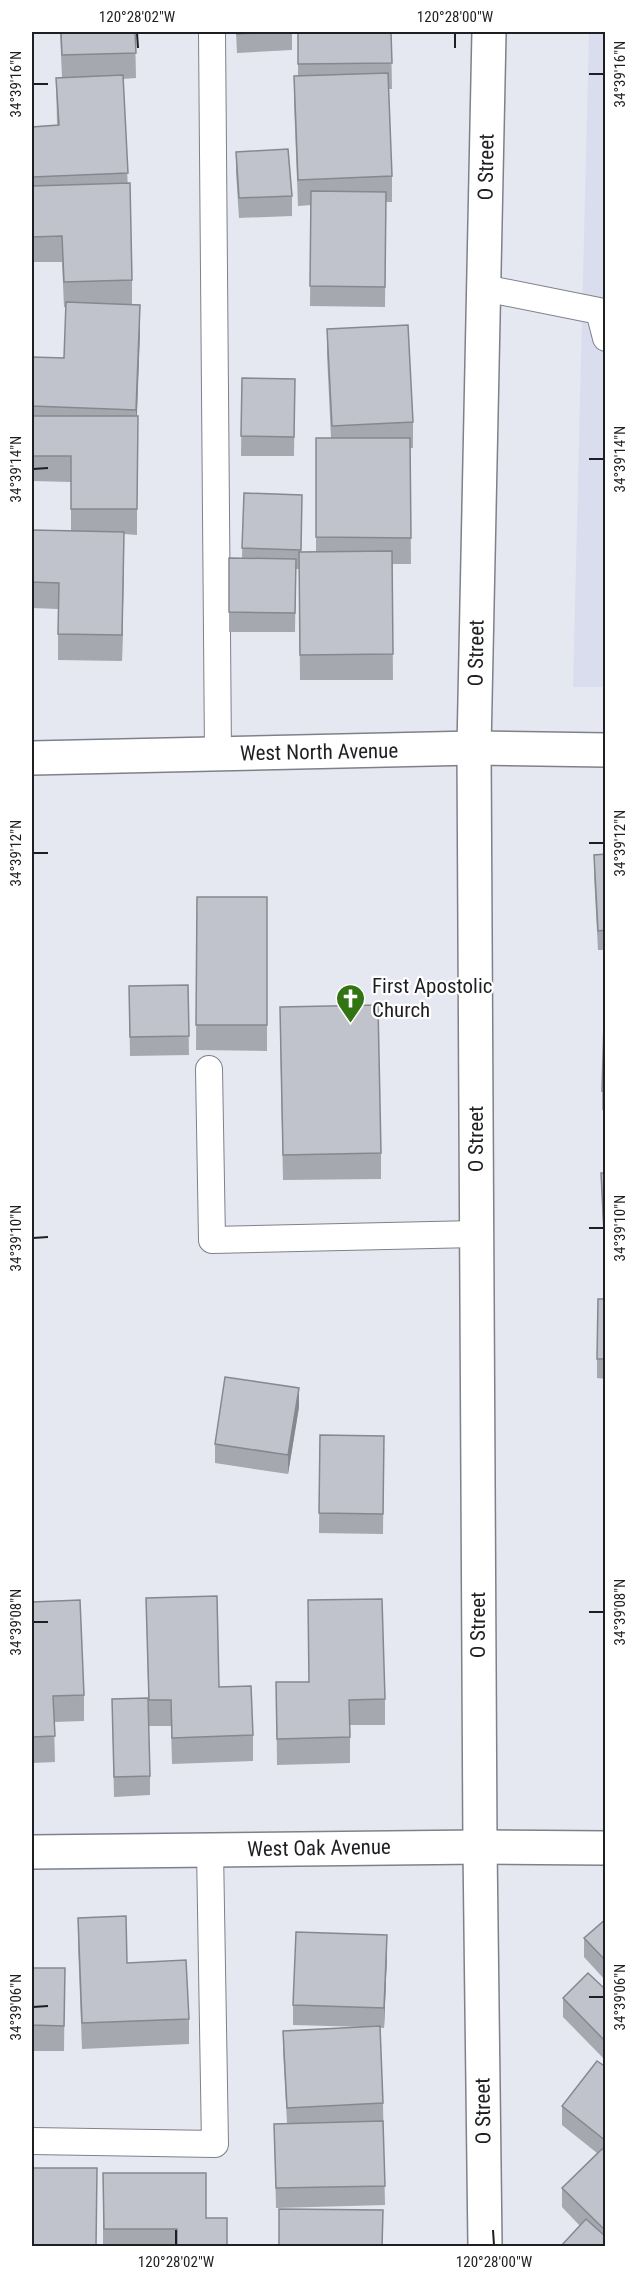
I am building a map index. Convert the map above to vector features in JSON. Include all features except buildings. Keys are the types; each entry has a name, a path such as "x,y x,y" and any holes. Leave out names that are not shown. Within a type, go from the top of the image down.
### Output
{"street":[{"name":"O Street","path":"485,2247 480,1847 474,748 489,32"},
{"name":"West North Avenue","path":"32,758 474,748 606,750"},
{"name":"West Oak Avenue","path":"32,1851 606,1848"}],"lane":[{"path":"212,32 218,754"},
{"path":"484,288 599,310 606,338"},
{"path":"209,1069 212,1240 476,1234"},
{"path":"32,2141 215,2144 210,1850"}],"shaded area":[{"path":"589,32 605,32 605,687 573,687"}],"place":[{"name":"First Apostolic Church","path":"351,1024"}]}
